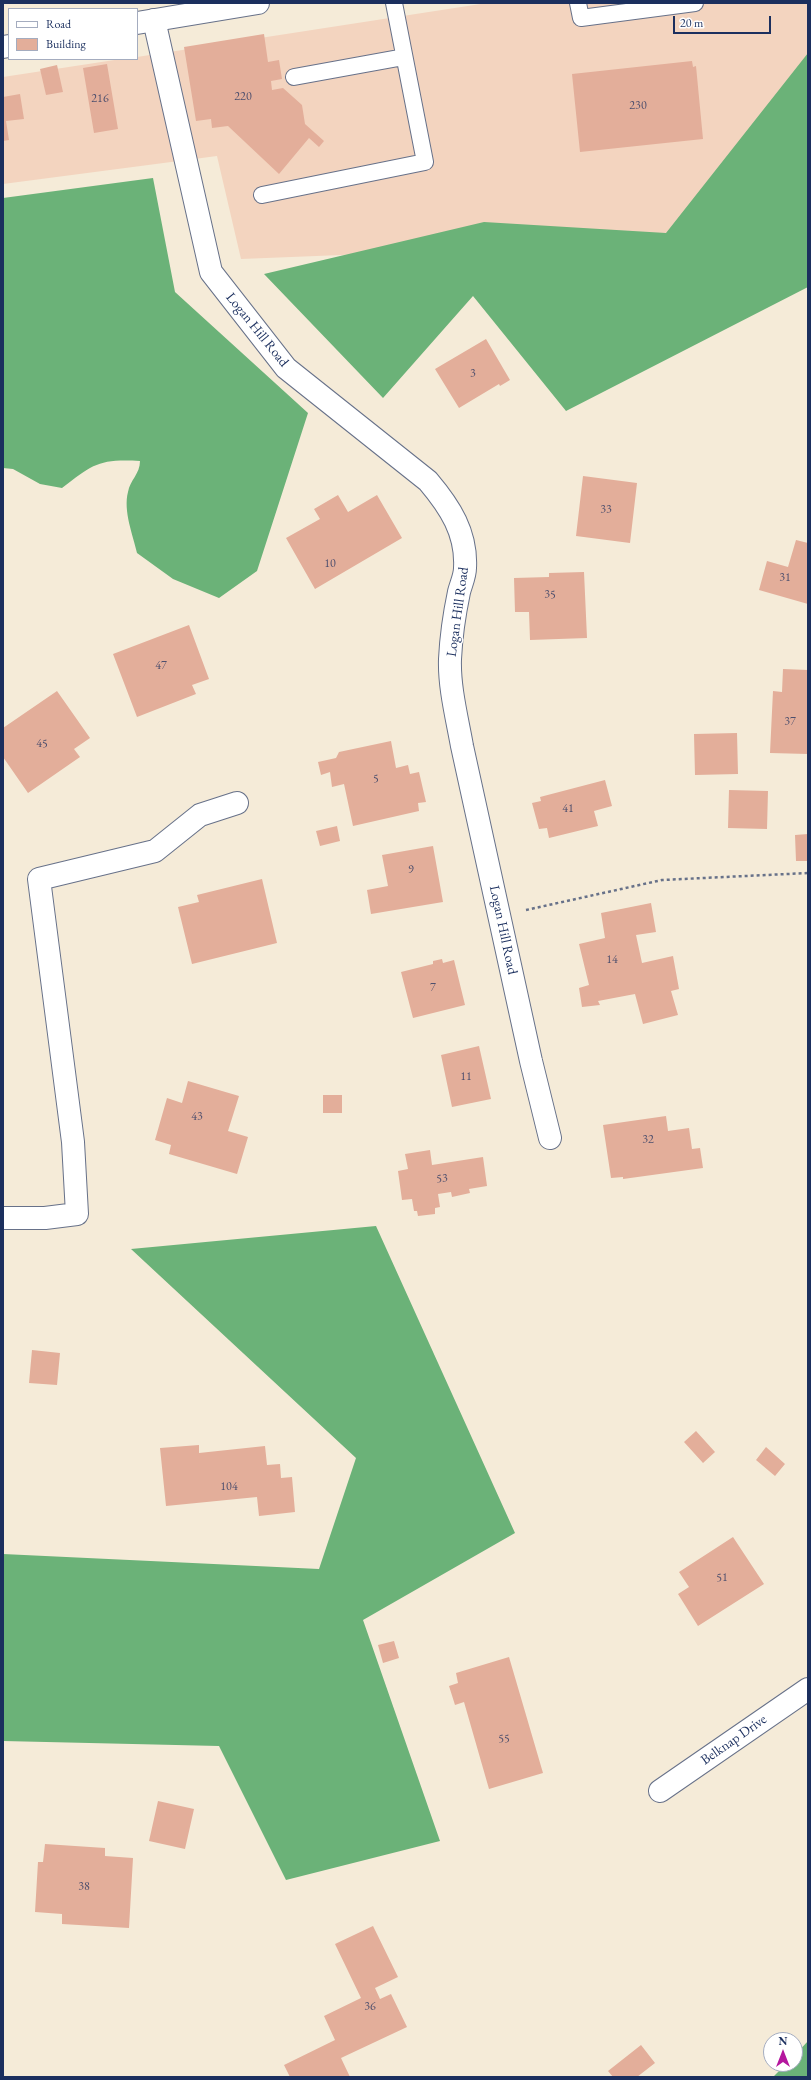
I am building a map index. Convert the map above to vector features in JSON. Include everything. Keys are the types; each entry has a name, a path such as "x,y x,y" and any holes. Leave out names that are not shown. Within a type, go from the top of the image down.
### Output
{"street":[{"path":"146,22 258,3"},
{"name":"Logan Hill Road","path":"146,22 211,272 286,368 428,481 446,502 459,527 466,550 466,570 459,593 450,659 454,699 462,746 531,1061 550,1138"},
{"path":"3,1218 45,1218 77,1214 73,1142 38,879 155,851 200,815 236,803"},
{"name":"Belknap Drive","path":"660,1791 808,1689"}],"lane":[{"path":"262,195 425,162 394,3"},
{"path":"578,3 581,18 695,3"},
{"path":"294,78 404,57"}],"path":[{"path":"500,915 662,880 808,873"}],"shaded area":[{"path":"487,3 808,3 808,190 668,242 241,259 217,156 3,184 3,77 114,60 138,60 138,57"}],"green space":[{"path":"808,53 808,287 566,411 473,296 383,398 264,274 484,222 666,233"},
{"path":"153,178 175,292 308,413 257,571 219,598 173,579 137,553 128,515 127,499 129,488 140,466 140,461 105,462 90,468 62,488 40,484 13,469 3,468 3,198"},
{"path":"376,1226 515,1533 363,1620 440,1841 286,1880 219,1746 3,1741 3,1554 319,1569 356,1458 131,1249"},
{"path":"808,2041 808,2077 773,2077 778,2072 803,2072 803,2046"}],"building":[{"path":"264,34 268,62 279,60 282,79 271,81 272,90 283,88 302,105 305,124 324,141 319,147 309,138 279,174 228,126 212,128 211,119 196,121 184,47"},
{"path":"692,61 693,67 696,66 703,139 580,152 572,74"},
{"path":"107,64 118,129 94,133 83,68"},
{"path":"57,65 63,92 46,95 40,69"},
{"path":"20,94 24,119 6,121 9,140 3,141 3,97"},
{"path":"486,339 510,380 500,386 499,384 459,408 435,369"},
{"path":"583,476 637,483 630,543 576,536"},
{"path":"338,495 348,512 377,495 402,538 315,589 286,538 320,519 314,509"},
{"path":"796,540 808,543 808,604 759,590 767,561 788,567"},
{"path":"584,572 587,638 530,640 529,612 515,612 514,578 549,577 549,573"},
{"path":"189,625 209,679 192,685 196,694 137,717 113,654"},
{"path":"783,669 808,670 808,754 770,753 773,691 782,692"},
{"path":"57,691 90,738 74,749 80,757 28,793 3,757 3,728"},
{"path":"737,733 738,774 695,775 694,734"},
{"path":"391,741 396,768 408,765 410,774 419,772 426,802 418,803 419,811 353,826 344,784 332,787 330,772 321,775 318,762 336,758 339,752"},
{"path":"605,780 612,806 594,811 598,826 549,838 547,828 539,829 532,803 541,801 540,797"},
{"path":"729,790 768,791 767,829 728,828"},
{"path":"337,826 340,841 320,846 316,831"},
{"path":"808,834 808,861 796,861 795,835"},
{"path":"433,846 443,902 371,914 367,890 388,886 382,855"},
{"path":"262,879 277,943 192,964 178,907 199,902 197,895"},
{"path":"651,903 656,932 636,935 642,963 673,956 679,989 671,991 678,1015 643,1024 635,994 598,1001 600,1005 582,1007 579,988 589,985 579,944 605,938 601,913"},
{"path":"442,959 443,963 454,960 465,1005 413,1018 401,972 433,964 433,961"},
{"path":"479,1046 491,1099 452,1107 441,1055"},
{"path":"188,1081 239,1096 228,1131 248,1137 237,1174 169,1154 171,1145 155,1140 167,1098 182,1103"},
{"path":"323,1095 342,1095 342,1113 323,1113"},
{"path":"666,1116 668,1131 689,1128 692,1149 700,1148 703,1168 623,1179 623,1177 611,1178 603,1125"},
{"path":"430,1150 432,1165 483,1157 487,1186 469,1189 470,1193 452,1197 451,1192 438,1194 440,1207 435,1208 435,1214 418,1216 417,1211 414,1211 412,1199 402,1200 398,1171 408,1169 405,1154"},
{"path":"32,1350 60,1353 57,1385 29,1383"},
{"path":"696,1431 715,1452 703,1463 684,1442"},
{"path":"199,1445 199,1453 265,1446 267,1465 280,1464 281,1478 292,1477 295,1512 259,1516 257,1497 166,1506 160,1448"},
{"path":"766,1447 785,1464 775,1476 756,1460"},
{"path":"733,1537 764,1584 698,1626 678,1594 689,1587 679,1572"},
{"path":"394,1641 399,1658 383,1663 378,1645"},
{"path":"509,1657 543,1773 489,1789 464,1702 455,1705 449,1686 458,1683 456,1673"},
{"path":"158,1801 194,1809 185,1849 149,1841"},
{"path":"45,1844 105,1848 105,1856 133,1858 129,1928 62,1924 62,1914 35,1912 38,1862 43,1862"},
{"path":"373,1926 398,1977 375,1988 380,1999 391,1994 407,2027 341,2058 350,2077 290,2077 284,2065 335,2040 324,2016 361,1998 335,1944"},
{"path":"641,2045 655,2063 637,2077 613,2077 608,2071"}]}
